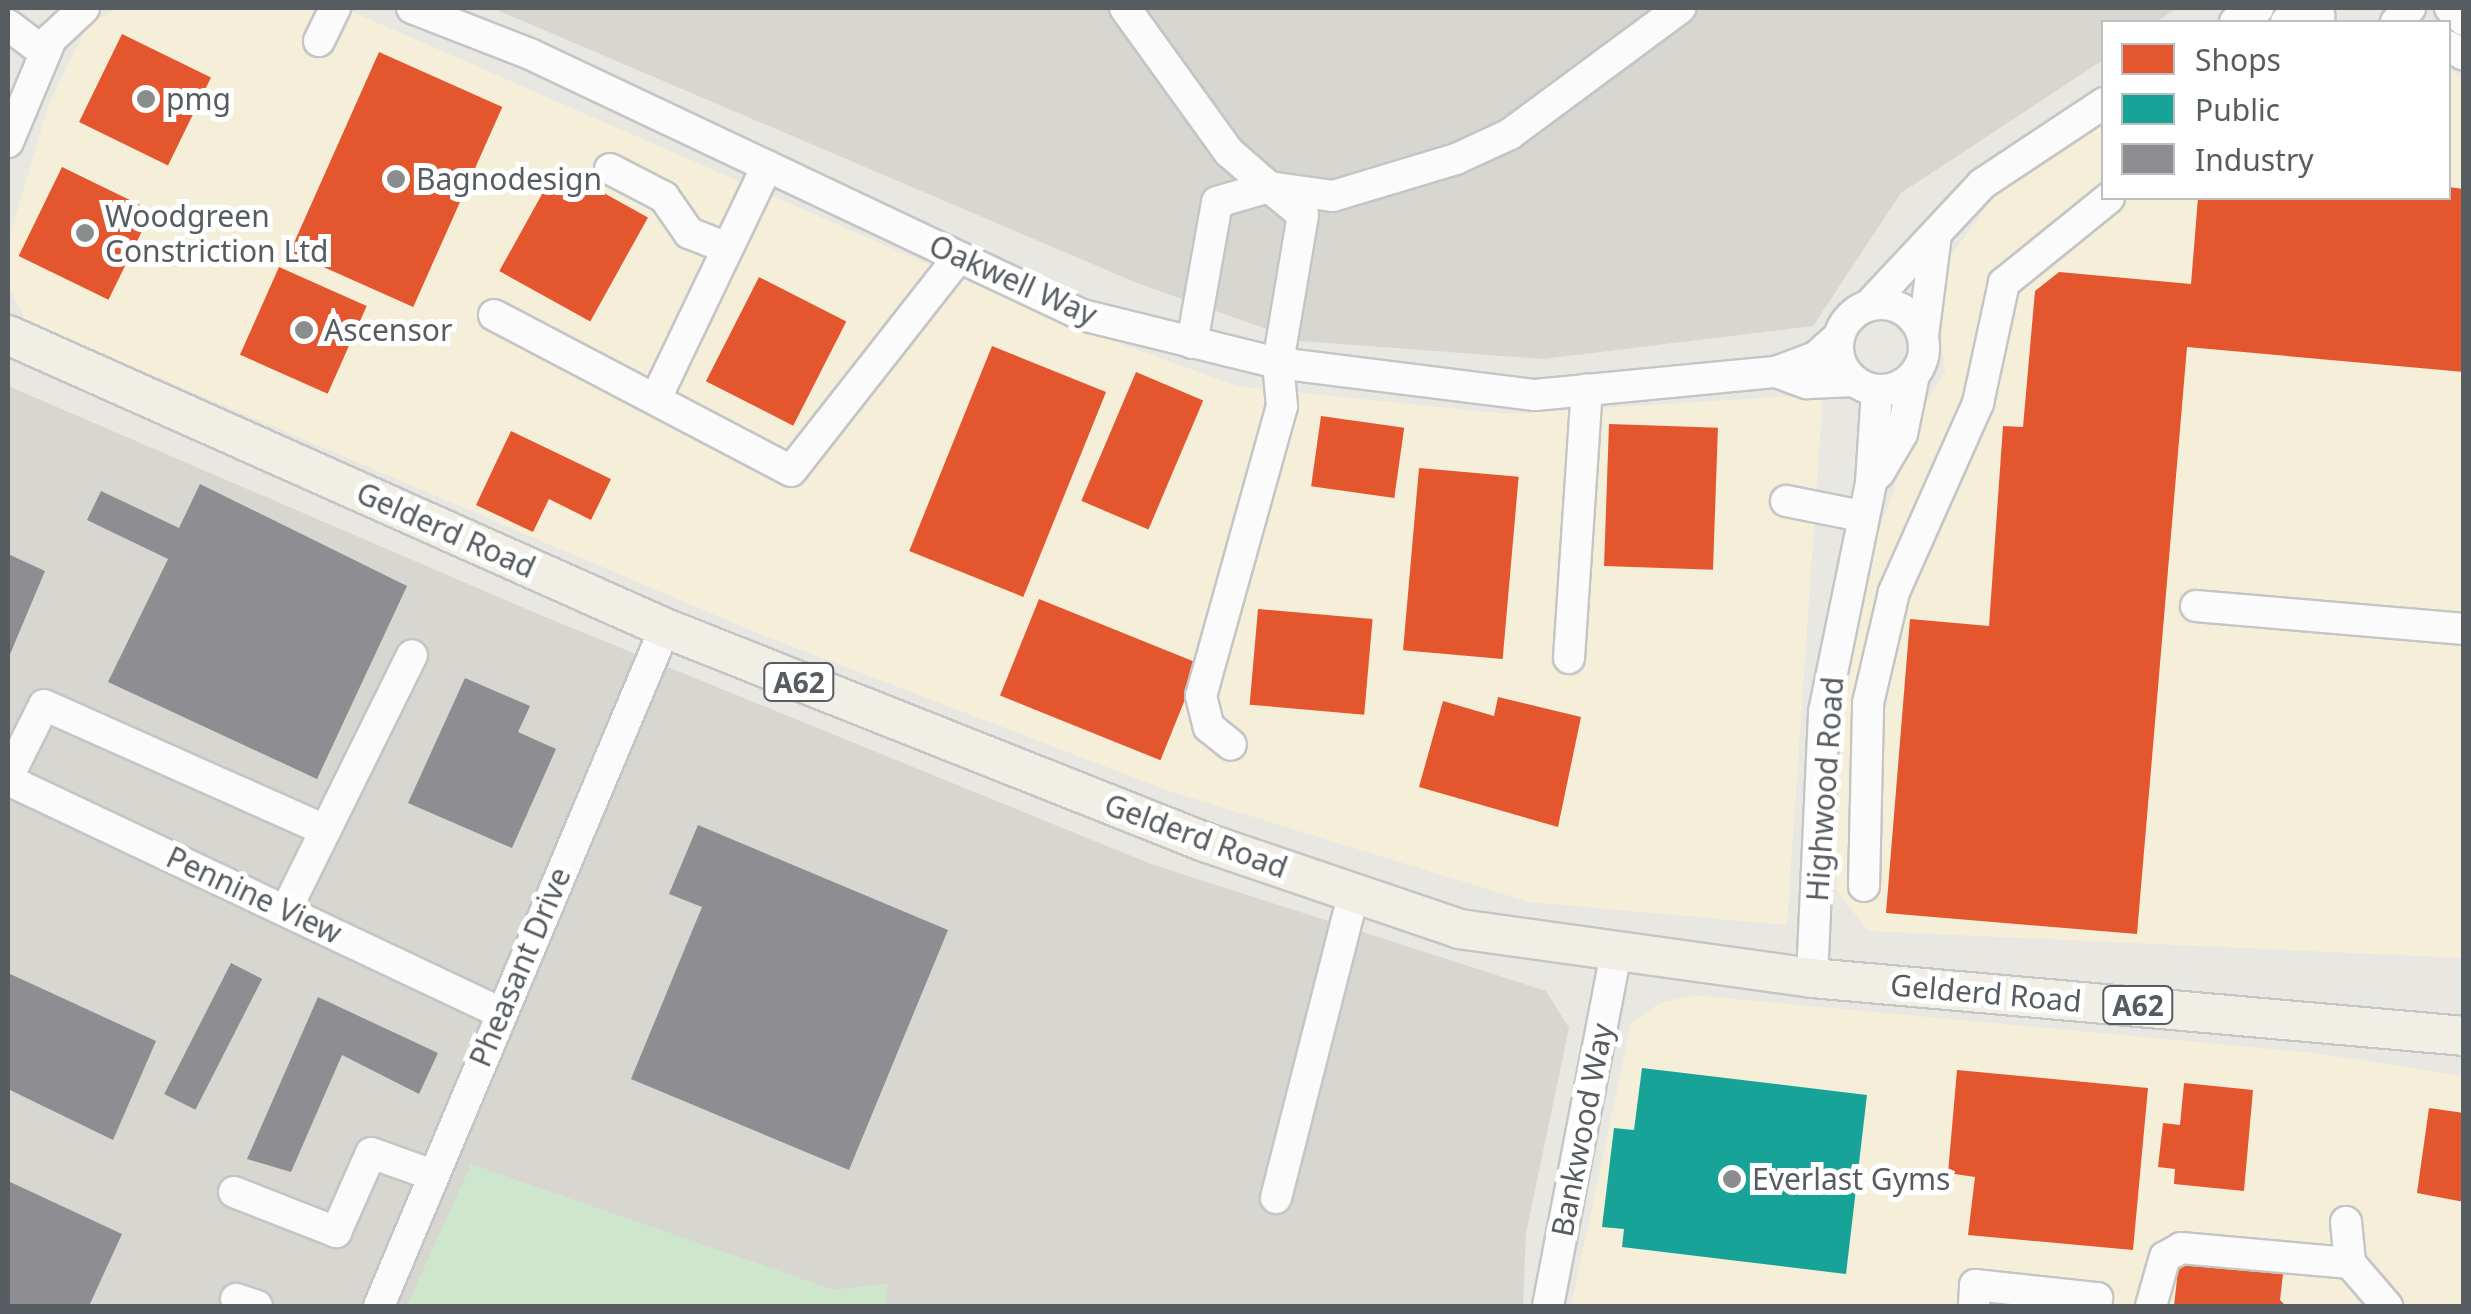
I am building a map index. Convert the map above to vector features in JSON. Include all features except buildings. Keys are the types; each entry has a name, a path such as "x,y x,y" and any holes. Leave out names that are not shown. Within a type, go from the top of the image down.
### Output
{"main road":[{"name":"Gelderd Road","path":"8,335 665,628 1207,843 1459,929 1616,954 1812,978 2464,1036"}],"street":[{"path":"8,142 46,53 84,8"},
{"path":"319,41 334,8"},
{"name":"Oakwell Way","path":"412,8 530,54 1082,315 1278,363 1535,394 1776,372 1816,357 1840,336"},
{"path":"1125,8 1229,152 1303,215 1278,363 1282,406 1202,696 1210,727 1230,745"},
{"path":"1192,343 1218,202 1269,187 1333,196 1456,159 1510,134 1680,8"},
{"path":"2450,8 2464,20"},
{"path":"8,25 46,53"},
{"path":"1936,234 1914,375 1866,386 1840,362 1840,336 1982,184 2101,105"},
{"path":"656,396 767,166"},
{"path":"610,169 664,197 689,233 727,248"},
{"path":"1864,886 1868,703 1894,592 1978,403 2004,284 2107,200"},
{"path":"494,314 656,396 791,472 958,257"},
{"path":"1868,306 1895,306 1923,336"},
{"name":"Oakwell Way","path":"1776,372 1807,383 1866,386"},
{"name":"Highwood Road","path":"1870,483 1902,434 1914,375"},
{"name":"Highwood Road","path":"1812,978 1824,712 1870,483 1866,386"},
{"path":"1569,658 1587,390"},
{"path":"1786,501 1861,516"},
{"path":"2196,606 2464,628"},
{"name":"Pheasant Drive","path":"379,1306 665,628"},
{"path":"286,910 412,655"},
{"path":"8,778 44,705 325,830"},
{"name":"Pennine View","path":"8,778 500,1012"},
{"path":"1276,1198 1354,893"},
{"name":"Bankwood Way","path":"1548,1306 1616,954"},
{"path":"234,1192 336,1232 371,1153 432,1175"},
{"path":"2346,1222 2350,1263 2386,1306"},
{"path":"2151,1306 2165,1257 2181,1248 2350,1263"},
{"path":"1974,1306 1975,1285 2097,1298 2096,1306"}],"shaded area":[{"path":"117,8 344,8 1058,321 1237,386 1507,414 1823,394 1787,925 1529,902 1169,791 757,633 26,321 8,285 8,242 48,106 88,25"},
{"path":"492,8 2177,8 2159,20 2101,20 2101,61 1901,193 1813,326 1543,359 1300,341 1137,283"},
{"path":"2451,70 2464,82 2463,958 1868,931 1836,890 1842,684 1878,534 1924,405 1945,372 1937,302 1948,259 1996,194 2101,120 2101,200 2451,200"},
{"path":"8,386 538,614 1151,864 1546,991 1569,1028 1526,1233 1523,1306 885,1306 887,1284 833,1290 472,1165 413,1306 8,1306"},
{"path":"1692,995 2316,1053 2463,1076 2463,1306 1571,1306 1631,1024 1658,1004"}],"green space":[{"path":"471,1164 833,1290 888,1284 885,1306 407,1306"}],"place":[{"name":"pmg","path":"146,99"},
{"name":"Bagnodesign","path":"396,179"},
{"name":"Woodgreen Constriction Ltd","path":"85,233"},
{"name":"Ascensor","path":"304,330"},
{"name":"Everlast Gyms","path":"1732,1179"}]}
